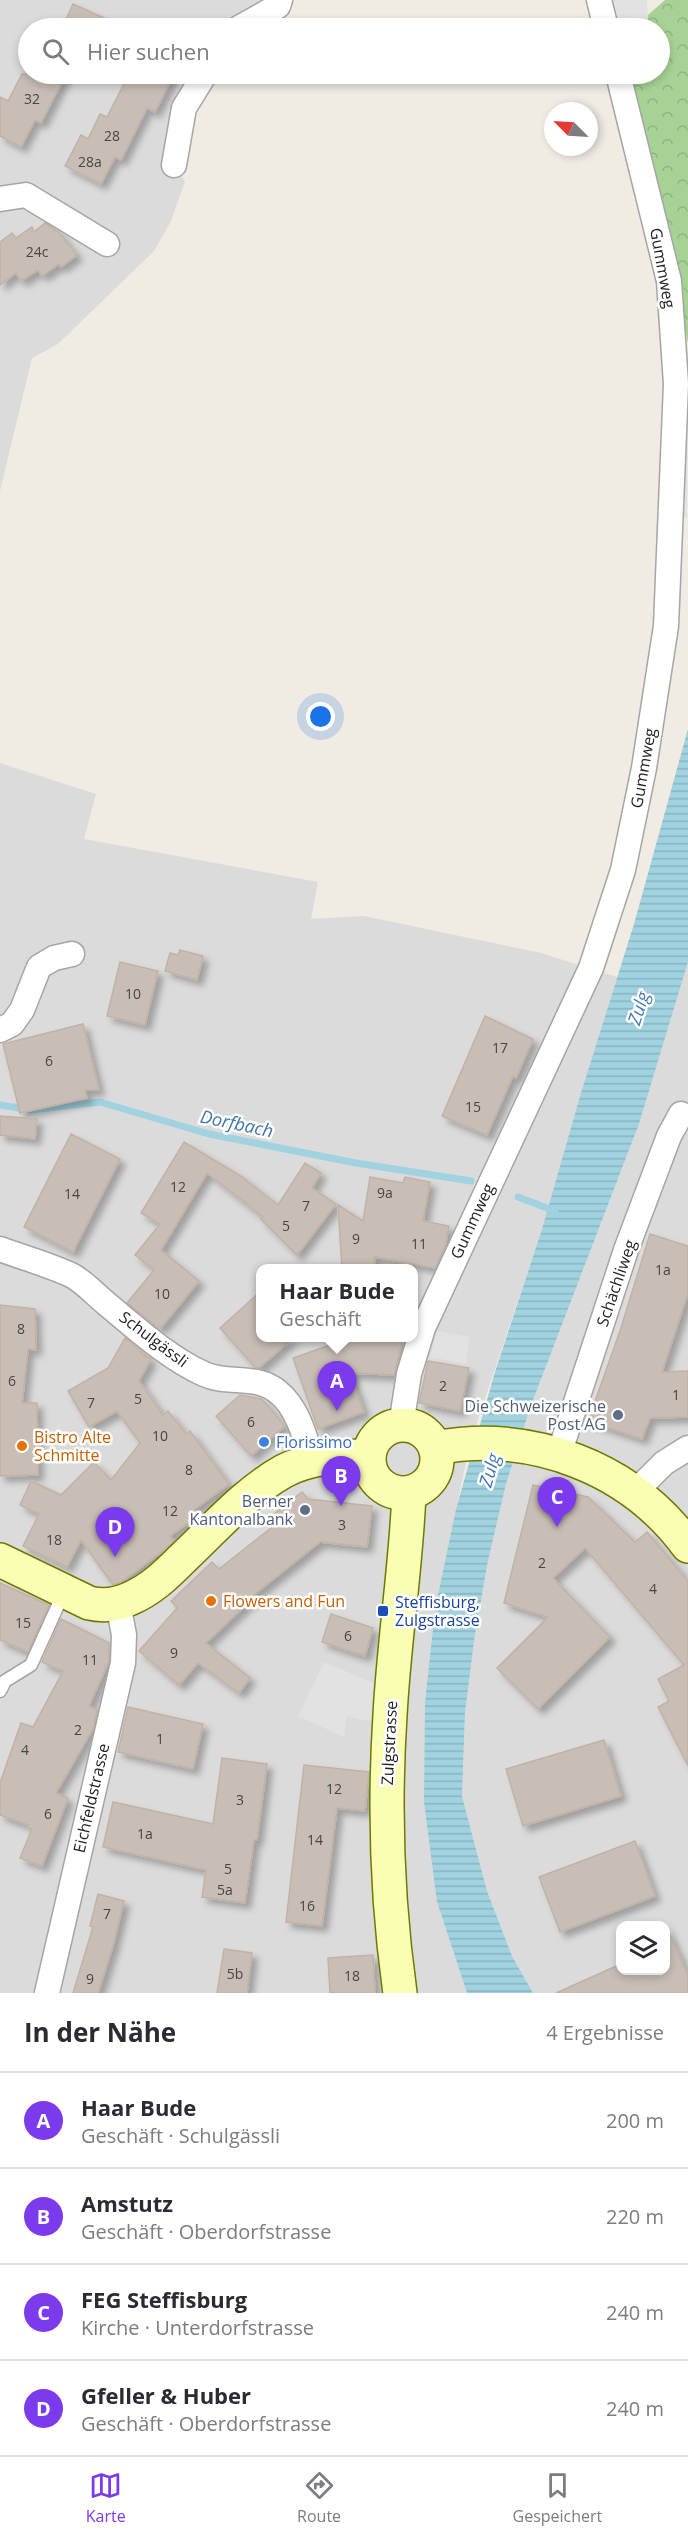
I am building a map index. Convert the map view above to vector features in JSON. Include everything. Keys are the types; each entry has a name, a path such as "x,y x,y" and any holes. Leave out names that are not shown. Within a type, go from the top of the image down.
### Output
{"main road":[{"path":"401,1425 410,1425 426,1433 435,1448 437,1464 434,1473 424,1486 409,1493 400,1493 383,1487 372,1473 369,1456 376,1438 383,1431 401,1425"},
{"path":"435,1448 470,1443 505,1444 551,1453 609,1474 636,1491 688,1546"},
{"path":"0,1560 64,1592 99,1605 118,1603 149,1589 233,1510 286,1470 312,1460 338,1456 369,1456"},
{"name":"Zulgstrasse","path":"400,1993 391,1905 387,1768 394,1660 406,1559 409,1493"}],"street":[{"path":"256,18 278,6 280,0"},
{"path":"599,0 604,18"},
{"path":"174,165 184,108 199,84"},
{"name":"Gummweg","path":"401,1425 409,1374 423,1328 591,968 623,870 644,768 666,626 676,384 669,281 620,84"},
{"path":"0,199 26,195 107,244"},
{"path":"0,1030 12,1024 22,1010 39,967 54,958 72,954"},
{"name":"Schächliweg","path":"551,1453 669,1136 681,1114"},
{"name":"Schulgässli","path":"0,1249 74,1277 132,1325 207,1376 255,1381 270,1386 280,1393 299,1419 312,1460"},
{"path":"636,1491 664,1463 688,1448"},
{"name":"Eichfeldstrasse","path":"47,1993 123,1663 124,1635 118,1603"}],"lane":[{"path":"0,1691 5,1681 31,1665 64,1592"}],"shaded area":[{"path":"0,0 280,0 254,18 18,18 18,84 202,84 174,165 185,181 171,221 154,251 58,344 32,358 0,491"},
{"path":"606,0 647,0 648,18 613,18"},
{"path":"676,389 688,389 687,518 670,518"},
{"path":"0,763 96,794 84,839 318,882 311,919 364,916 541,953 617,977 542,1229 470,1443 435,1609 425,1702 437,1902 467,1993 0,1993"},
{"path":"688,962 688,1993 533,1993 512,1956 487,1891 462,1796 465,1713 475,1634 488,1561 506,1484 530,1408 639,1124"},
{"path":"437,1331 469,1337 466,1364 430,1357"},
{"path":"324,1662 374,1683 371,1722 347,1716 344,1737 298,1716"}],"green space":[{"path":"665,0 688,0 688,343 629,84 670,84 670,18 644,18"}],"water":[{"name":"Zulg","path":"688,729 688,962 639,1124 530,1408 506,1484 488,1561 475,1634 465,1713 462,1796 487,1891 512,1956 533,1993 467,1993 437,1902 424,1802 425,1702 435,1609 456,1509 495,1372 542,1229 581,1093 634,924"}],"building":[{"path":"73,4 104,18 67,18"},
{"path":"18,82 18,84 61,84 41,123 35,120 21,147 0,136 0,97 8,101"},
{"path":"124,84 169,84 155,112 147,108 121,160 115,157 101,184 65,166 81,135 88,139 100,114 107,117"},
{"path":"45,223 59,232 77,255 61,267 59,264 42,276 38,270 21,281 16,273 0,285 0,242 12,233 16,238 32,227 34,232"},
{"path":"180,950 203,956 197,980 165,971 170,953 178,955"},
{"path":"120,962 158,971 145,1025 107,1016"},
{"path":"485,1016 533,1039 516,1078 513,1076 487,1135 442,1116"},
{"path":"83,1024 99,1090 85,1090 87,1098 20,1113 3,1044"},
{"path":"0,1116 37,1119 35,1139 0,1135"},
{"path":"71,1134 120,1159 73,1252 24,1227"},
{"path":"184,1142 241,1176 278,1205 305,1163 321,1173 312,1188 336,1204 297,1255 261,1219 263,1217 207,1173 161,1250 199,1281 160,1329 127,1303 154,1270 135,1255 160,1224 141,1213"},
{"path":"370,1177 403,1183 405,1177 430,1182 423,1221 449,1226 445,1247 435,1268 374,1257 375,1264 342,1264 338,1205 363,1221"},
{"path":"650,1234 688,1246 688,1293 662,1372 688,1371 688,1417 650,1418 642,1439 588,1421 620,1331"},
{"path":"256,1296 256,1342 288,1342 259,1368 255,1367 220,1328"},
{"path":"0,1305 35,1309 36,1350 28,1349 22,1403 37,1403 38,1475 0,1476"},
{"path":"125,1338 151,1359 139,1381 163,1415 168,1411 186,1434 190,1431 229,1484 191,1512 195,1518 170,1536 174,1541 164,1550 121,1582 113,1585 81,1540 67,1567 23,1546 39,1514 20,1505 31,1481 61,1495 94,1462 111,1480 140,1443 117,1411 89,1427 68,1391 108,1368"},
{"path":"339,1342 402,1342 394,1375 350,1373 364,1412 318,1429 293,1358"},
{"path":"428,1361 469,1368 460,1411 419,1403"},
{"path":"240,1395 262,1399 285,1426 251,1456 216,1416"},
{"path":"533,1485 588,1497 635,1542 647,1532 688,1581 688,1766 658,1707 669,1701 658,1679 684,1665 585,1548 553,1578 610,1637 538,1709 497,1668 548,1617 504,1603"},
{"path":"302,1492 308,1499 372,1506 367,1547 320,1542 250,1598 252,1599 206,1643 250,1678 239,1693 198,1663 179,1685 139,1651 177,1608 171,1601 212,1562 219,1569 281,1520 275,1513"},
{"path":"0,1583 49,1605 28,1652 0,1640"},
{"path":"331,1614 373,1628 365,1656 322,1642"},
{"path":"61,1619 109,1643 109,1661 89,1706 97,1710 94,1727 56,1793 68,1798 42,1866 20,1858 32,1829 27,1828 28,1825 0,1815 0,1783 21,1723 33,1727 63,1671 42,1662"},
{"path":"128,1707 203,1724 193,1769 118,1752"},
{"path":"604,1740 621,1796 523,1826 506,1769"},
{"path":"222,1758 267,1764 257,1840 254,1840 245,1903 202,1897 206,1870 103,1847 113,1802 213,1824"},
{"path":"304,1765 369,1772 365,1811 337,1808 322,1926 286,1922"},
{"path":"635,1841 655,1896 560,1932 539,1877"},
{"path":"98,1894 124,1901 113,1946 98,1993 73,1993 93,1927 90,1926"},
{"path":"670,1935 688,1976 688,1993 556,1993 616,1966 616,1975 670,1975"},
{"path":"224,1949 252,1953 247,1993 217,1993"},
{"path":"373,1955 375,1993 330,1993 328,1958"}],"waterway":[{"name":"Dorfbach","path":"0,1105 31,1110 100,1102 209,1134 356,1163 471,1181"},
{"name":"Dorfbach","path":"518,1197 555,1211"}],"place":[{"name":"Haar Bude","path":"337,1411"},
{"name":"Die Schweizerische Post AG","path":"618,1415"},
{"name":"Florissimo","path":"264,1442"},
{"name":"Bistro Alte Schmitte","path":"22,1446"},
{"name":"Amstutz","path":"341,1506"},
{"name":"Berner Kantonalbank","path":"305,1510"},
{"name":"FEG Steffisburg","path":"557,1527"},
{"name":"Gfeller & Huber","path":"115,1557"},
{"name":"Flowers and Fun","path":"211,1601"},
{"name":"Steffisburg, Zulgstrasse","path":"383,1611"}]}
